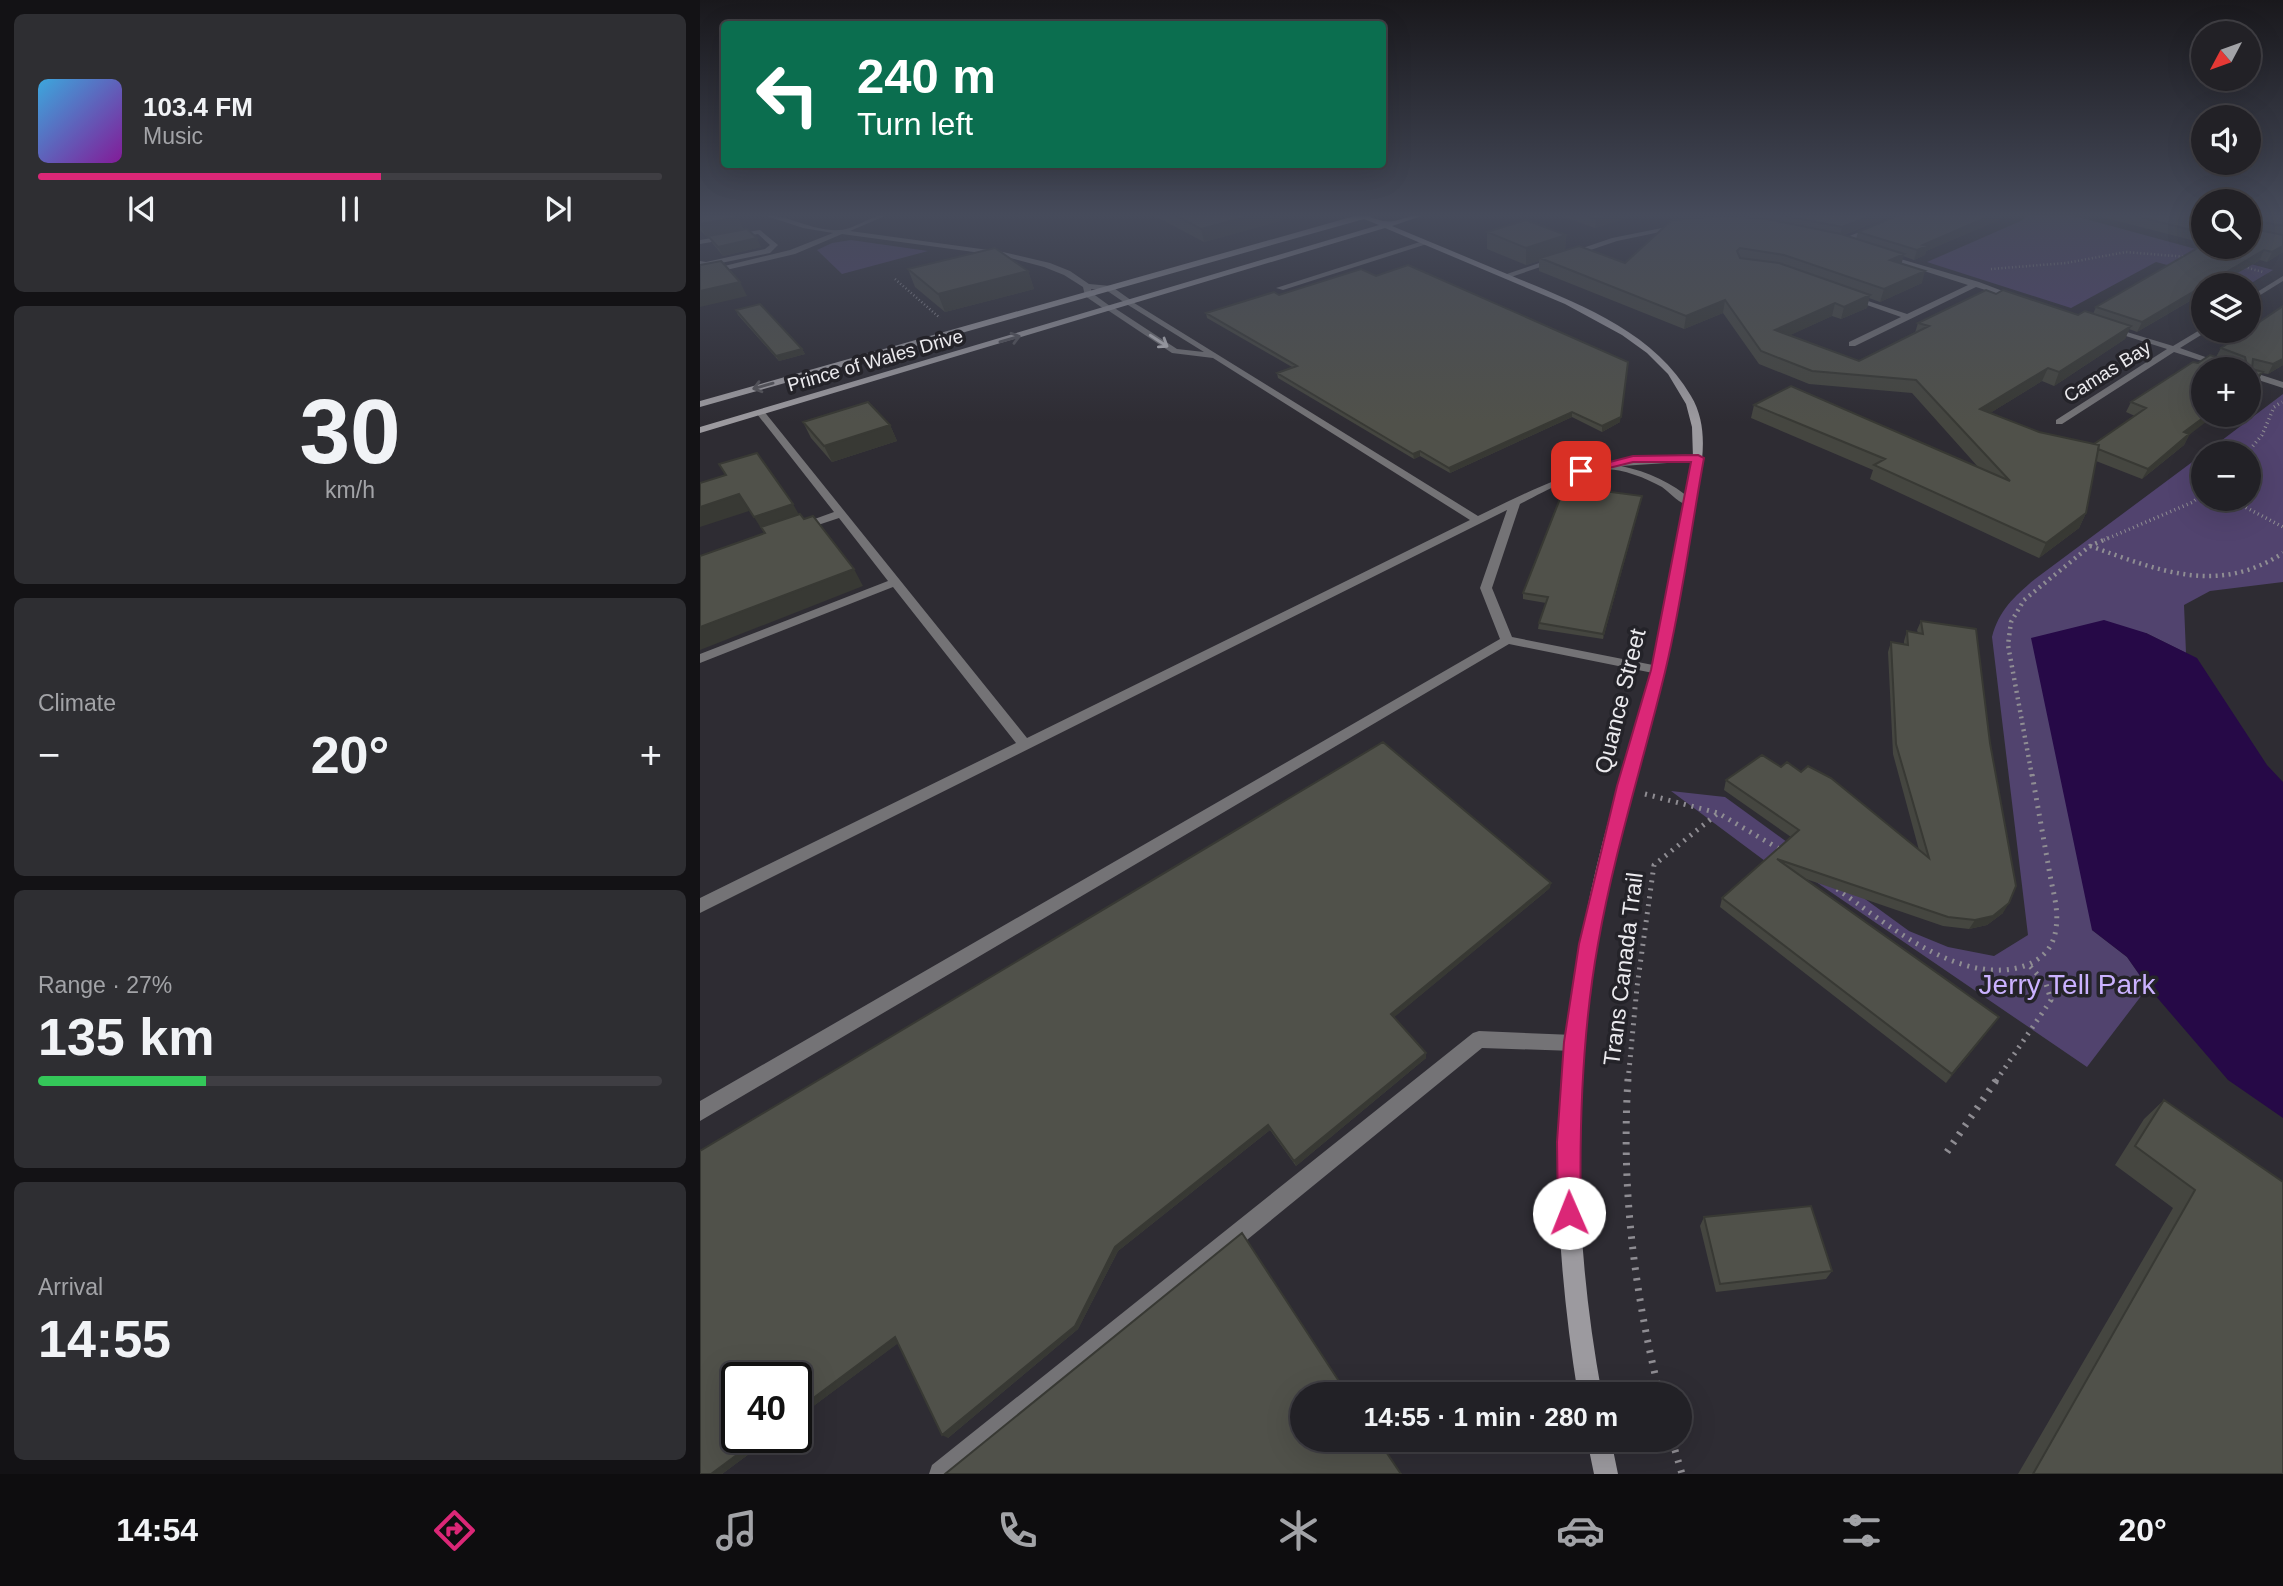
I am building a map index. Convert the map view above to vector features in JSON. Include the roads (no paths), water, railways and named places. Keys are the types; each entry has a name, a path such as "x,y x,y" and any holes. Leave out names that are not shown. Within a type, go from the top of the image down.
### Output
{"main road":[{"path":"1108,288 1123,284"},
{"name":"Prince of Wales Drive","path":"700,430 1195,284"},
{"name":"Quance Street","path":"1521,284 1613,327 1657,358 1687,396 1699,438 1698,458 1658,670 1625,786 1589,944 1574,1042 1568,1142 1570,1237 1581,1346 1588,1382"},
{"name":"Prince of Wales Drive","path":"700,404 1087,290"},
{"path":"1601,1452 1606,1474"}],"street":[{"path":"1080,284 1110,309 1175,351 1214,356"},
{"path":"1280,288 1294,284"},
{"path":"1852,344 1976,284 2029,302"},
{"path":"1087,290 1108,288 1478,520"},
{"path":"1843,294 1908,317"},
{"path":"2095,323 2198,357"},
{"name":"Camas Bay","path":"2059,422 2191,338"},
{"path":"2261,377 2283,384"},
{"path":"760,412 1024,744"},
{"path":"700,906 1516,501 1601,465 1633,459 1698,458"},
{"path":"1601,465 1646,473 1670,485 1689,503"},
{"path":"1507,640 1486,588 1516,501"},
{"path":"789,531 840,514"},
{"path":"700,659 895,582"},
{"path":"700,1112 1507,640 1658,670"},
{"path":"941,1474 1479,1039 1574,1042"}],"park label":[{"name":"Jerry Tell Park","path":"2067,984"}]}
